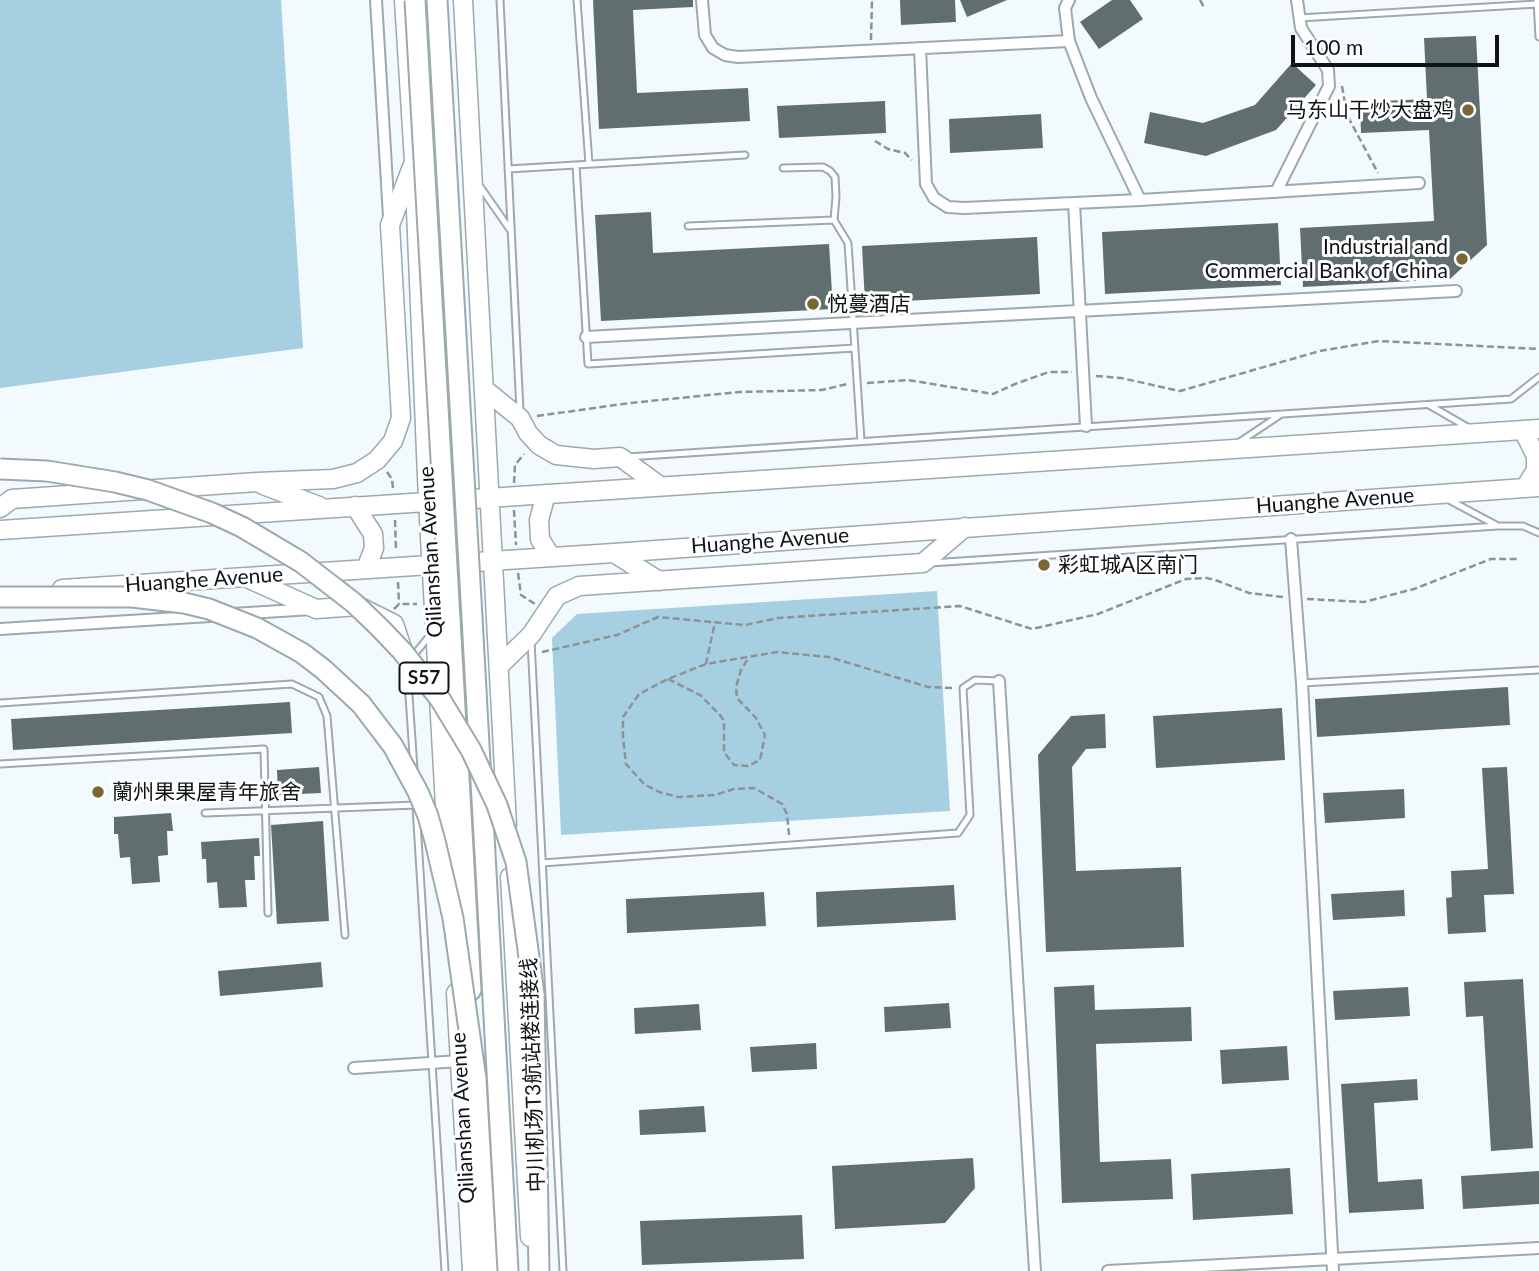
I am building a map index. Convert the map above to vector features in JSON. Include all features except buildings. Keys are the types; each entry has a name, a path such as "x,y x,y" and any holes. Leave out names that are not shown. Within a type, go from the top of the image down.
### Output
{"highway":[{"path":"415,0 487,1271"},
{"path":"437,0 508,1271"},
{"name":"中川机场T3航站楼连接线","path":"0,469 59,472 115,482 180,500 242,527 301,562 354,603 402,652 440,699 485,777 516,862 534,994 539,1271"},
{"path":"0,595 132,597 209,609 257,628 303,653 361,704 393,746 428,816 453,918 476,1079"}],"main road":[{"name":"Qilianshan Avenue","path":"404,0 414,161 428,501 472,1271"},
{"path":"463,0 531,1271"},
{"path":"4,502 257,482 333,479 357,473 377,460 393,441 401,418 390,225 414,161"},
{"path":"484,389 520,418 539,445 556,455 594,459 620,457 660,486"},
{"path":"0,530 1531,430 1536,456 1532,487"},
{"path":"257,482 324,508"},
{"name":"Huanghe Avenue","path":"0,595 1532,487"},
{"path":"546,494 539,520 540,539 551,557"},
{"path":"355,506 373,534 374,548 366,569"},
{"path":"499,666 531,635 557,596 579,586 923,563 965,527"},
{"path":"614,553 659,581"},
{"path":"244,577 316,609 358,607 394,624 407,664"}],"street":[{"path":"376,0 390,225"},
{"path":"702,0 705,35 713,48 725,55 738,57 1069,41"},
{"path":"1069,0 1065,8 1069,41 1091,98 1140,201"},
{"path":"1276,192 1329,86 1328,70 1301,28 1297,0"},
{"path":"920,48 926,184 934,198 948,207 1140,201 1419,183"},
{"path":"1074,203 1086,426"},
{"path":"586,337 1456,291"},
{"path":"1291,539 1302,683 1333,1265"},
{"path":"0,629 316,609"},
{"path":"999,681 1035,1271"},
{"path":"354,1068 460,1061"},
{"path":"1108,1271 1333,1265 1539,1248"}],"lane":[{"path":"500,0 520,418"},
{"path":"578,0 589,164"},
{"path":"1299,18 1537,2 1539,37"},
{"path":"508,169 745,155"},
{"path":"576,164 588,363 855,348"},
{"path":"783,168 823,167 835,177 834,220 848,243 861,441"},
{"path":"472,176 511,231"},
{"path":"688,226 834,220"},
{"path":"620,457 1511,399 1539,377"},
{"path":"1428,404 1477,433"},
{"path":"1229,449 1282,414"},
{"path":"1436,494 1497,526"},
{"path":"923,563 1497,526 1523,526 1539,533"},
{"path":"435,628 407,664 445,1271"},
{"path":"531,635 563,1271"},
{"path":"1302,683 1539,670"},
{"path":"542,863 958,833 970,815 963,688 975,680 999,681"},
{"path":"0,703 292,684 319,697 327,716 345,935"},
{"path":"0,764 264,749 268,913"},
{"path":"205,813 416,805"}],"path":[{"path":"871,51 872,0"},
{"path":"1200,0 1205,9"},
{"path":"1328,70 1340,80 1347,115 1384,185"},
{"path":"875,141 888,149 905,153 925,171"},
{"path":"520,418 725,393 822,390 846,384 908,380 993,394 1049,372 1121,378 1180,391 1321,351 1379,341 1539,349"},
{"path":"535,441 515,465 517,559 521,595 547,611"},
{"path":"377,460 392,479 399,604"},
{"path":"531,655 617,635 658,617 745,625 778,618 960,606 1032,629 1098,614 1177,581 1195,578 1218,581 1249,593 1364,602 1415,589 1491,559 1517,559"},
{"path":"706,664 715,622"},
{"path":"790,845 782,804 754,788 734,789 715,795 678,797 659,792 644,784 626,764 622,717 639,694 706,664 777,652 830,657 928,687 963,688"},
{"path":"668,679 700,695 720,715 724,721 724,752 734,765 748,766 760,760 765,735 756,718 737,698 736,687 741,670 749,657"}],"shaded area":[{"path":"0,0 281,0 303,348 0,388"},
{"path":"937,591 950,811 561,835 552,638 577,614"}],"place":[{"name":"马东山干炒大盘鸡","path":"1468,110"},
{"name":"Industrial and Commercial Bank of China","path":"1462,259"},
{"name":"悦蔓酒店","path":"813,304"},
{"name":"彩虹城A区南门","path":"1044,565"},
{"name":"蘭州果果屋青年旅舍","path":"98,792"}]}
